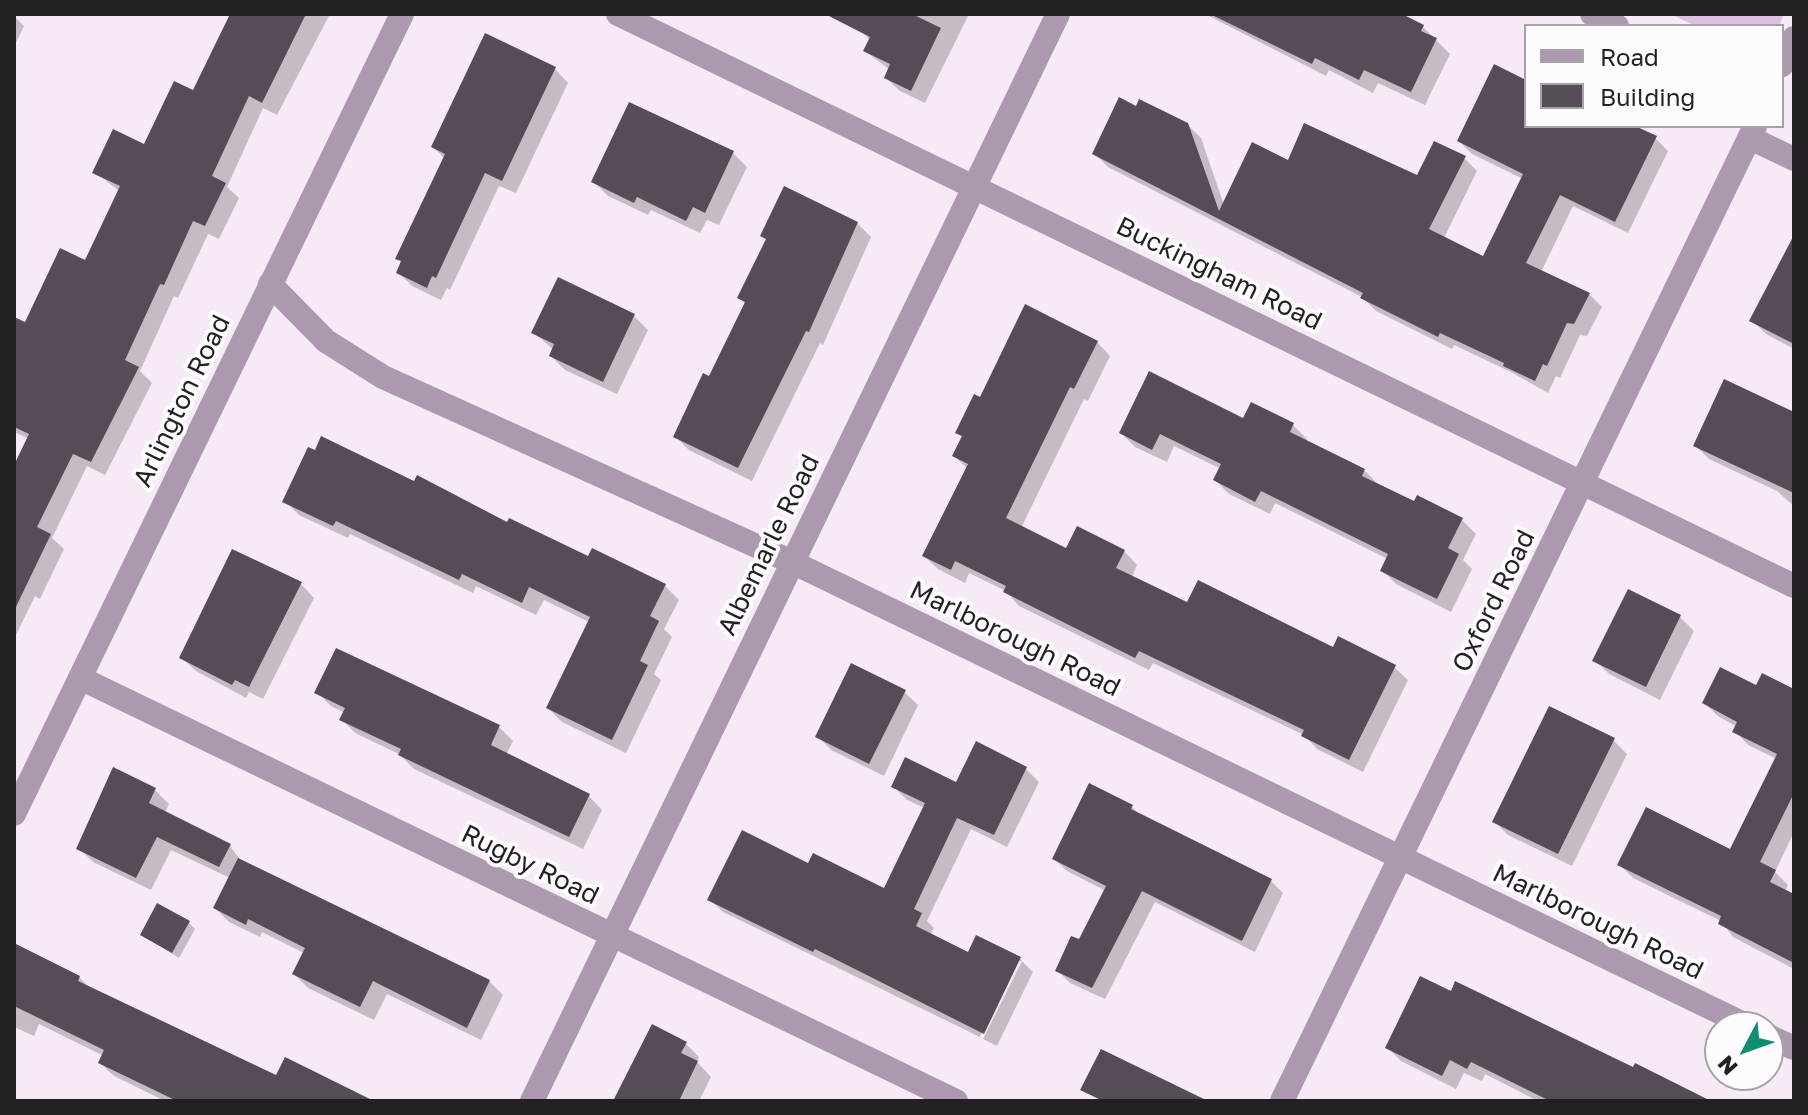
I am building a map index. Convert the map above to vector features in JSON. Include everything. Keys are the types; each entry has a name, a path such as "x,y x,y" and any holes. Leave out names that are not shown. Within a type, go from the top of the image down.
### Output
{"street":[{"name":"Arlington Road","path":"14,814 402,14"},
{"name":"Buckingham Road","path":"618,14 1794,586"},
{"name":"Albemarle Road","path":"532,1101 1058,14"},
{"path":"1592,14 1613,24"},
{"path":"1784,60 1794,38"},
{"path":"1752,132 1794,159"},
{"name":"Oxford Road","path":"1282,1101 1752,132"},
{"name":"Marlborough Road","path":"270,284 326,341 383,377 792,562 1717,1011"},
{"name":"Rugby Road","path":"80,678 956,1101"}],"shaded area":[{"path":"1670,14 1784,14 1780,24 1692,24"}],"building":[{"path":"230,14 306,14 262,103 249,96 212,176 226,183 205,226 193,221 164,285 160,284 125,360 139,367 91,462 73,454 37,527 51,534 14,611 14,465 29,434 14,427 14,317 25,322 60,248 85,260 120,186 92,173 113,129 144,144 174,81 193,90"},
{"path":"825,14 912,14 941,28 911,91 884,78 890,64 863,51 870,37"},
{"path":"1210,14 1402,14 1424,25 1421,31 1437,38 1411,92 1364,70 1359,80 1315,58 1312,64"},
{"path":"485,33 556,67 502,181 485,173 436,278 432,276 427,288 396,273 401,261 395,259 445,154 431,147"},
{"path":"1494,64 1524,79 1524,128 1639,128 1657,136 1615,222 1560,195 1526,263 1590,293 1574,324 1567,323 1547,366 1543,364 1535,381 1503,366 1504,363 1440,333 1438,337 1360,298 1363,293 1092,154 1119,97 1136,106 1139,99 1188,123 1219,211 1252,142 1288,160 1304,123 1417,175 1434,141 1466,156 1429,229 1483,256 1523,174 1457,141"},
{"path":"629,102 734,151 705,213 693,207 686,221 637,197 634,203 591,182"},
{"path":"784,186 858,222 809,332 806,331 738,468 673,437 703,373 709,376 745,302 737,298 766,239 760,236"},
{"path":"1794,235 1794,344 1749,321"},
{"path":"558,277 635,314 603,382 549,356 554,344 531,333"},
{"path":"1025,304 1098,341 1074,389 1070,387 1006,518 1066,548 1077,526 1125,550 1116,568 1187,602 1198,580 1333,647 1338,636 1396,665 1349,760 1301,736 1304,730 1139,651 1135,658 1003,592 1006,586 955,561 951,570 922,556 968,464 952,456 962,436 955,433 974,394 980,397"},
{"path":"1149,371 1243,418 1251,402 1294,423 1290,432 1365,469 1362,476 1414,501 1417,495 1463,518 1448,548 1459,554 1437,599 1380,571 1388,554 1261,491 1255,502 1213,480 1221,464 1160,434 1152,450 1119,433"},
{"path":"1724,379 1794,412 1794,493 1693,446"},
{"path":"321,436 414,481 417,475 507,522 509,518 588,556 592,548 666,584 650,616 659,621 640,661 648,665 612,740 546,708 590,617 529,587 522,603 462,574 459,580 336,521 333,526 282,502 308,447 315,450"},
{"path":"232,549 302,582 249,687 235,680 232,685 179,658"},
{"path":"1628,589 1681,615 1646,687 1592,661"},
{"path":"336,648 500,725 491,745 590,794 569,837 398,755 401,749 339,720 345,708 314,693"},
{"path":"851,663 906,690 869,764 815,737"},
{"path":"1720,667 1756,685 1762,673 1794,689 1794,793 1760,862 1776,870 1770,882 1794,894 1794,963 1718,924 1721,916 1617,865 1646,807 1730,849 1777,754 1732,732 1737,722 1702,703"},
{"path":"1549,706 1615,738 1558,854 1492,822"},
{"path":"976,741 1027,767 994,835 957,818 914,909 922,913 916,926 968,952 976,935 1021,957 984,1034 815,949 813,952 707,900 742,830 808,863 813,853 884,888 925,803 891,787 905,757 956,782"},
{"path":"113,767 156,788 149,803 231,844 219,867 157,837 136,878 76,849"},
{"path":"1089,783 1133,805 1131,809 1272,879 1242,941 1142,891 1092,988 1055,971 1071,936 1079,939 1106,886 1052,859"},
{"path":"238,858 490,980 467,1028 373,981 360,1007 292,974 305,948 248,919 246,925 213,908"},
{"path":"157,903 190,921 172,953 140,935"},
{"path":"14,943 80,976 78,981 276,1075 285,1057 374,1101 177,1101 98,1063 104,1050 14,1006"},
{"path":"1420,976 1451,991 1455,981 1711,1101 1550,1101 1471,1062 1467,1069 1450,1060 1442,1076 1385,1048"},
{"path":"652,1024 687,1042 681,1053 698,1061 679,1101 613,1101"},
{"path":"1101,1049 1208,1101 1103,1101 1080,1090"}]}
